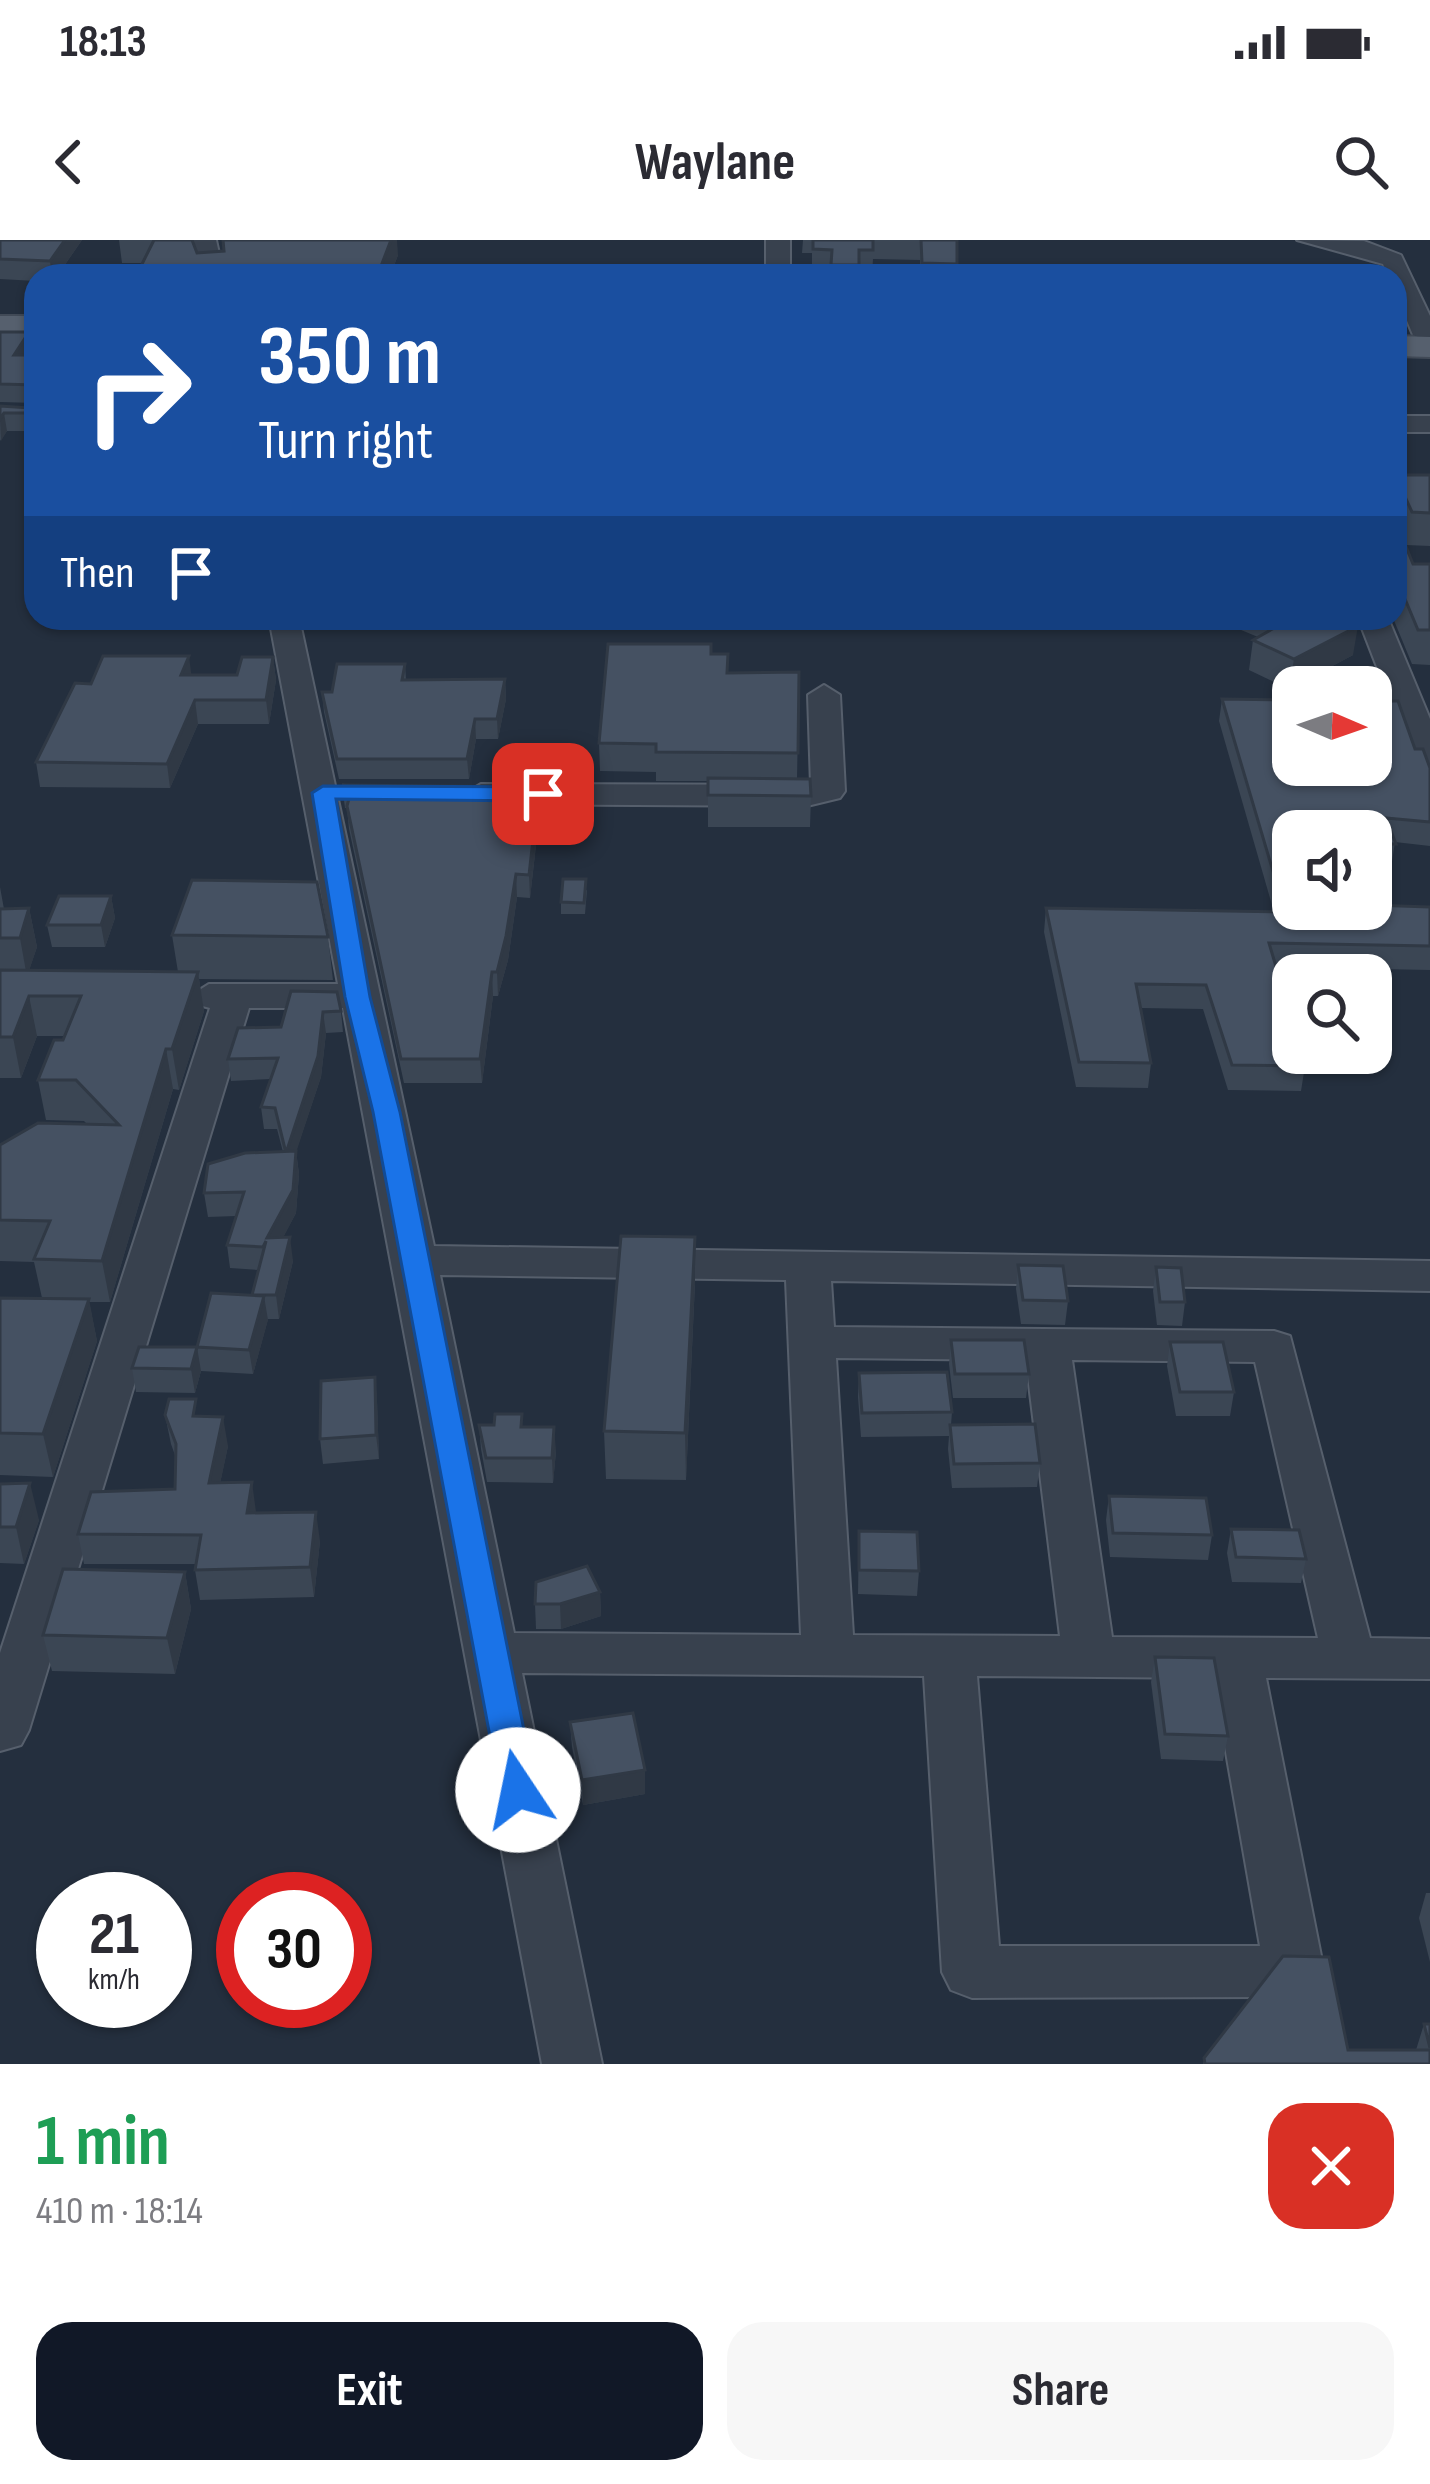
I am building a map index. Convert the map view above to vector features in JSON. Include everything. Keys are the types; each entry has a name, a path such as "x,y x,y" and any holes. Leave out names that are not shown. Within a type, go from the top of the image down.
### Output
{"street":[{"path":"1310,240 1362,244 1394,264"},
{"path":"1407,311 1415,340"},
{"path":"287,630 335,793 357,997 415,1260 572,2064"},
{"path":"1378,630 1427,744"},
{"path":"438,794 807,796 827,791 824,695"},
{"path":"163,995 357,997"},
{"path":"2,1730 109,1322 233,996"},
{"path":"415,1260 1430,1276"},
{"path":"808,1266 828,1655"},
{"path":"812,1342 1274,1347 1349,1658"},
{"path":"1047,1344 1089,1657"},
{"path":"492,1653 1430,1659"},
{"path":"949,1656 972,1972 1294,1971 1236,1658"}],"building":[{"path":"0,240 65,240 50,261 0,259"},
{"path":"154,240 192,240 197,253 224,251 223,240 391,240 382,264 142,264"},
{"path":"813,240 873,240 873,250 859,250 859,264 831,264 832,250 813,249"},
{"path":"921,240 957,240 957,264 922,263"},
{"path":"0,332 24,332 14,355 24,355 24,385 0,384"},
{"path":"0,406 24,408 24,413 4,413 0,419"},
{"path":"1407,475 1430,475 1430,513 1412,512"},
{"path":"1407,549 1413,564 1430,564 1430,630 1418,630 1407,604"},
{"path":"1271,630 1350,630 1294,659 1253,640"},
{"path":"608,644 711,644 711,654 728,654 727,673 799,672 798,753 656,752 656,744 599,743"},
{"path":"103,656 189,656 181,675 237,675 242,657 273,657 266,700 195,700 167,764 36,762 75,683 91,684"},
{"path":"337,664 405,664 402,680 505,679 497,719 475,719 467,759 337,759 322,692 332,692"},
{"path":"1222,699 1272,700 1272,786 1392,786 1392,701 1398,701 1415,749 1423,749 1430,768 1430,822 1392,819 1392,810 1272,810 1272,868"},
{"path":"708,778 810,779 811,796 708,795"},
{"path":"342,785 539,787 529,875 516,874 506,936 497,972 492,972 480,1059 401,1059 347,806 352,787"},
{"path":"563,879 586,879 584,903 561,902"},
{"path":"192,880 317,882 328,937 172,935"},
{"path":"59,896 111,896 101,925 47,925"},
{"path":"1392,906 1430,907 1430,946 1269,943 1272,1066 1232,1065 1206,985 1136,984 1151,1063 1079,1062 1046,908 1272,912 1272,930 1392,930"},
{"path":"29,908 20,938 0,938 0,909"},
{"path":"0,970 198,972 172,1049 166,1049 102,1261 34,1259 50,1221 0,1220 0,1145 38,1123 119,1125 76,1080 38,1080 54,1040 63,1040 81,996 29,996 13,1037 0,1037"},
{"path":"291,991 337,992 341,1011 323,1012 318,1056 286,1153 275,1108 261,1107 278,1058 228,1059 238,1028 281,1027"},
{"path":"296,1151 293,1190 267,1238 290,1237 276,1295 252,1295 266,1241 263,1247 227,1245 244,1192 204,1193 208,1164 245,1153"},
{"path":"621,1236 695,1237 685,1433 604,1431"},
{"path":"1018,1265 1063,1266 1068,1301 1023,1300"},
{"path":"1156,1267 1181,1268 1185,1302 1160,1302"},
{"path":"211,1293 264,1296 249,1350 197,1347"},
{"path":"0,1298 89,1299 43,1434 0,1433"},
{"path":"951,1340 1024,1340 1029,1374 955,1374"},
{"path":"1170,1342 1223,1342 1234,1392 1180,1392"},
{"path":"139,1347 197,1347 191,1369 132,1368"},
{"path":"947,1372 952,1412 862,1413 859,1373"},
{"path":"375,1377 376,1435 320,1439 321,1381"},
{"path":"169,1399 196,1399 193,1416 223,1417 209,1483 252,1482 247,1513 316,1512 310,1567 195,1570 201,1535 78,1534 91,1492 175,1489 176,1444 165,1415"},
{"path":"495,1414 522,1414 521,1427 554,1427 552,1458 486,1458 479,1425 494,1425"},
{"path":"1035,1424 1040,1463 954,1464 950,1425"},
{"path":"30,1483 16,1527 0,1527 0,1484"},
{"path":"1109,1496 1206,1498 1212,1535 1113,1533"},
{"path":"1231,1529 1299,1530 1306,1559 1236,1557"},
{"path":"859,1531 917,1532 919,1571 859,1570"},
{"path":"587,1566 600,1592 560,1604 535,1604 536,1582"},
{"path":"63,1569 185,1572 167,1638 43,1635"},
{"path":"1155,1657 1214,1658 1228,1736 1165,1734"},
{"path":"633,1713 645,1770 582,1780 570,1722"},
{"path":"1283,1956 1329,1957 1348,2050 1430,2050 1430,2064 1205,2064 1204,2058"}],"route":[{"path":"518,1790 386,1112 357,997 323,793 543,794"}]}
